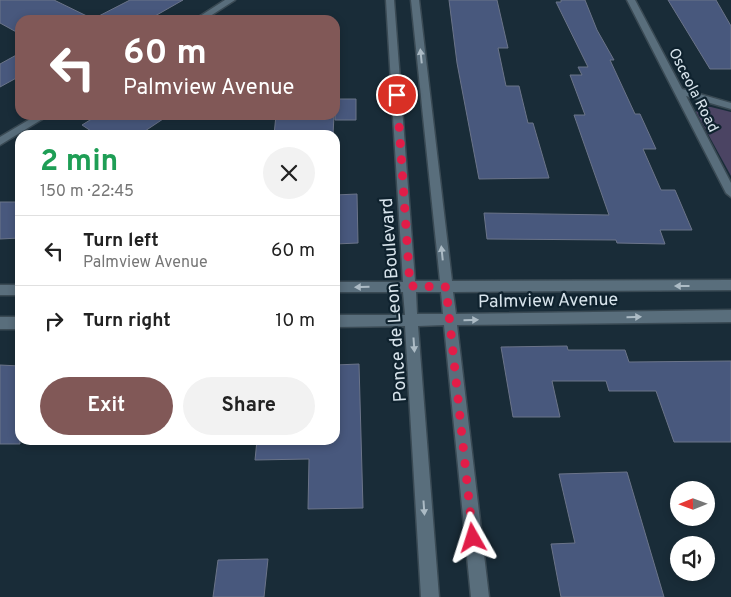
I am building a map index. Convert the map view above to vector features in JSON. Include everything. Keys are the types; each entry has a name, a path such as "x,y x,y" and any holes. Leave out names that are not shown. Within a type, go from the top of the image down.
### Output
{"street":[{"path":"206,15 231,0"},
{"name":"Ponce de Leon Boulevard","path":"390,0 430,597"},
{"path":"414,0 480,597"},
{"name":"Osceola Road","path":"631,0 731,193"},
{"path":"677,91 731,106"},
{"path":"20,130 36,120"},
{"path":"0,142 15,133"},
{"name":"Palmview Avenue","path":"340,287 731,286"},
{"path":"0,290 15,290"},
{"name":"Palmview Avenue","path":"340,321 731,316"},
{"path":"0,323 15,323"}],"shaded area":[{"path":"699,107 711,107 731,112 731,176 696,112"}],"building":[{"path":"0,0 54,0 85,15 15,15 15,31 0,23"},
{"path":"130,0 183,0 157,15 101,15"},
{"path":"449,0 497,0 508,48 498,48 506,86 519,86 528,123 533,123 549,178 479,179 457,63"},
{"path":"561,0 585,0 597,30 614,60 610,60 635,114 640,114 656,149 643,149 661,190 675,190 692,230 660,230 665,244 617,243 616,240 487,239 484,213 609,215 574,115 585,115 570,75 582,75 578,67 588,67 556,2 561,2"},
{"path":"668,0 716,0 731,26 731,69 710,69"},
{"path":"15,56 15,79 0,87 0,64"},
{"path":"340,99 356,99 356,120 340,120"},
{"path":"90,120 162,120 146,130 90,130 82,125"},
{"path":"276,120 334,120 333,130 274,130"},
{"path":"357,194 358,243 340,244 340,195"},
{"path":"0,202 15,202 15,238 0,239"},
{"path":"567,346 568,350 625,350 629,362 731,361 731,442 674,442 656,391 609,391 606,381 552,381 560,417 513,417 501,347"},
{"path":"359,364 363,508 308,509 309,459 255,460 256,445 340,445 340,365"},
{"path":"0,365 15,366 15,444 0,444"},
{"path":"627,472 664,597 561,597 551,544 575,543 559,474"},
{"path":"268,559 264,597 213,597 218,560"}],"route":[{"path":"397,95 410,286 446,287 473,538"}]}
